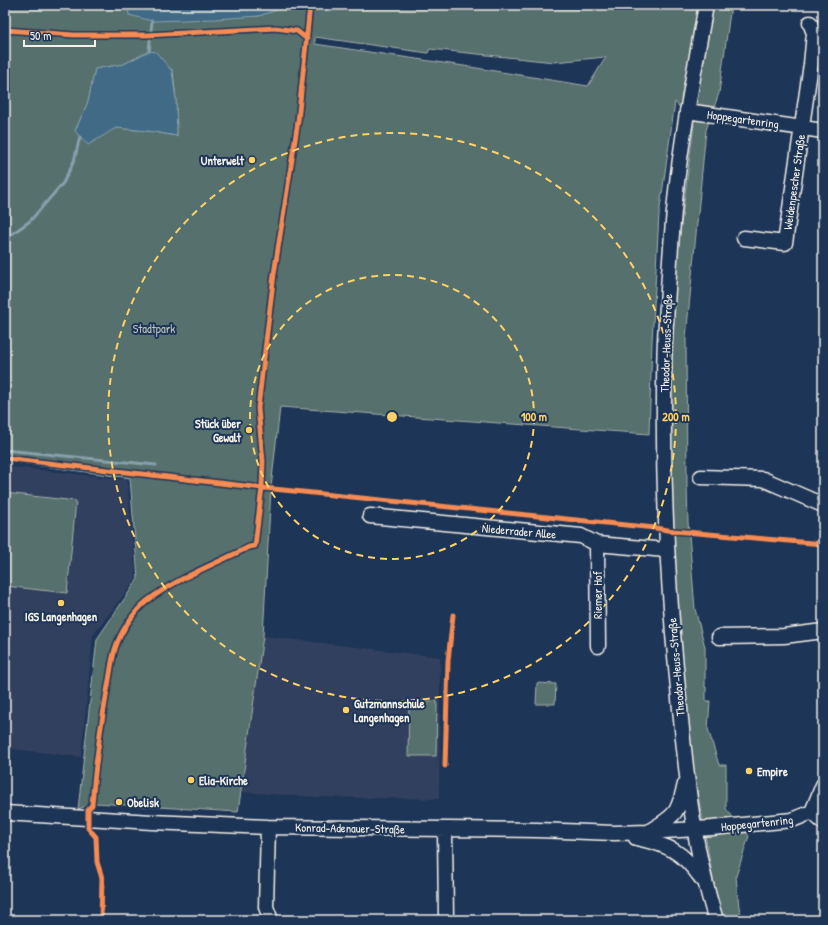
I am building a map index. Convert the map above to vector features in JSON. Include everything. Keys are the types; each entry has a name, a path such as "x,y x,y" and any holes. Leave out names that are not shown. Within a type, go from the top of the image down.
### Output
{"street":[{"name":"Theodor-Heuss-Straße","path":"706,5 687,111 678,174 665,341 663,453 666,550 687,777 694,829 706,885 716,920"},
{"path":"802,128 817,65 814,33 810,23"},
{"name":"Hoppegartenring","path":"687,111 823,131"},
{"name":"Weidenpescher Straße","path":"744,238 786,243 802,128"},
{"path":"701,477 763,479 823,505"},
{"name":"Niederrader Allee","path":"370,516 581,536 597,544 666,550"},
{"name":"Riemer Hof","path":"597,544 598,646"},
{"path":"719,636 784,636 823,631"},
{"path":"648,832 666,822 676,812 681,801 687,777"},
{"path":"823,785 812,812 823,822"},
{"name":"Hoppegartenring","path":"694,829 792,820 812,812"},
{"name":"Konrad-Adenauer-Straße","path":"5,813 268,827 536,830 614,833 694,829"},
{"path":"268,827 266,907 271,920"},
{"path":"445,830 446,920"},
{"path":"614,833 655,842 678,853 692,864 706,885"}],"shaded area":[{"path":"128,5 290,5 259,16 152,21 129,15"},
{"path":"149,51 156,52 172,71 176,100 177,136 116,128 88,145 75,131 88,102 95,69 124,64"},
{"name":"IGS Langenhagen","path":"5,466 127,480 136,579 93,635 81,757 5,748"},
{"name":"Gutzmannschule Langenhagen","path":"263,636 440,657 439,799 317,797 241,792"}],"green space":[{"name":"Stadtpark","path":"5,5 128,5 130,15 259,16 290,5 731,5 719,93 706,130 686,338 687,485 688,522 695,609 705,647 706,701 710,701 708,729 719,765 726,765 726,809 749,836 736,876 739,907 743,920 723,920 716,896 686,729 668,476 668,356 676,264 694,124 675,102 659,215 649,434 280,407 271,488 263,636 238,812 95,803 78,809 97,639 138,579 130,478 5,461","holes":["315,37 428,53 430,49 554,62 606,57 588,86 315,44","149,51 173,71 176,100 177,136 116,128 75,131 88,102 95,69 124,64"]},
{"path":"5,493 76,501 67,593 5,586"},
{"path":"537,683 556,684 555,704 536,704"},
{"path":"409,701 437,701 436,756 408,756"}],"waterway":[{"path":"149,51 152,21"},
{"path":"5,239 30,221 63,183 74,161 80,137"},
{"path":"5,450 156,465"}],"cycle path":[{"path":"101,920 102,878 97,862 96,837 88,828 88,809 92,805 102,719 112,659 117,643 137,610 147,601 171,585 196,572 249,547 255,546 262,487 263,461 258,408 274,274 298,121 310,5"},
{"path":"5,30 74,35 147,35 276,28 297,31 307,39"},
{"path":"5,458 254,487 674,531 823,544"},
{"path":"445,766 448,661 453,615"}],"place":[{"name":"Unterwelt","path":"252,160"},
{"name":"Stück über Gewalt","path":"249,430"},
{"name":"IGS Langenhagen","path":"61,603"},
{"name":"Gutzmannschule Langenhagen","path":"346,710"},
{"name":"Empire","path":"749,771"},
{"name":"Elia-Kirche","path":"191,780"},
{"name":"Obelisk","path":"119,802"}]}
